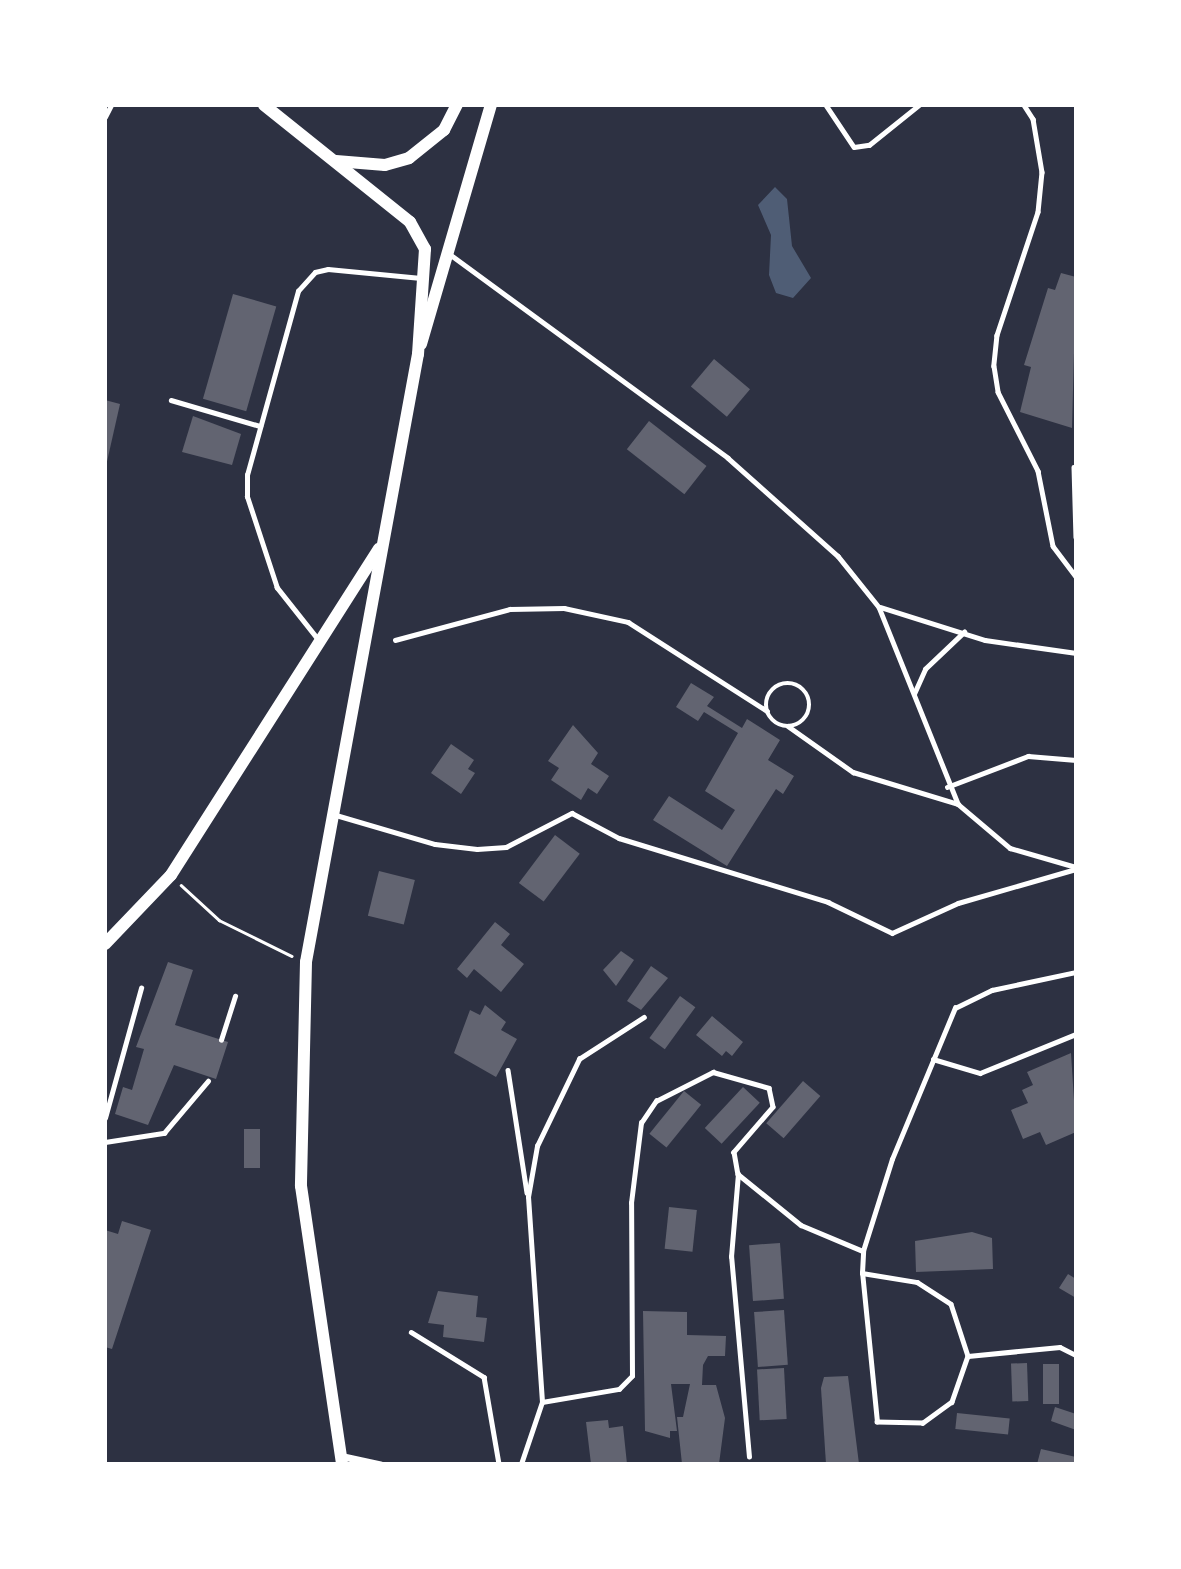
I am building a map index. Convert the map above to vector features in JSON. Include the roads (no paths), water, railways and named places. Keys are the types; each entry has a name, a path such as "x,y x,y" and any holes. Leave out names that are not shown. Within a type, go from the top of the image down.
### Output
{"main road":[{"path":"264,105 336,161 418,231 425,249 418,354"},
{"path":"336,161 385,165 409,158 444,130 457,105"},
{"path":"342,1460 302,1186 306,962 330,814 418,354 491,105"},
{"path":"105,944 171,875 379,549"}],"street":[{"path":"342,1460 380,1464"}],"lane":[{"path":"826,105 854,146 869,145 919,105"},
{"path":"1024,105 1033,119 1042,172 1038,212 997,335 993,366 998,392 1038,471 1053,546 1076,577"},
{"path":"105,117 108,107"},
{"path":"447,253 776,497 879,607 947,788 958,804 1010,849 1076,868"},
{"path":"319,641 277,588 255,529 247,475 260,426 306,280 328,269 422,278"},
{"path":"171,400 260,426"},
{"path":"1074,467 1076,537"},
{"path":"879,607 964,632 1076,653"},
{"path":"395,640 510,609 564,608 628,622 768,711 853,772 958,804"},
{"path":"914,695 925,669 964,632"},
{"path":"768,711 775,687 802,688 808,713 788,726"},
{"path":"947,788 1028,756 1076,760"},
{"path":"330,814 435,844 477,849 506,848 572,813 619,838 828,902 892,933 958,903 1076,868"},
{"path":"862,1273 935,1290 951,1304 968,1356 952,1402 923,1423 877,1422 862,1273 863,1251 933,1059 955,1008 992,990 1076,972"},
{"path":"105,1118 141,988"},
{"path":"221,1040 235,996"},
{"path":"528,1197 553,1102 579,1059 644,1017"},
{"path":"933,1059 980,1073 1076,1034"},
{"path":"508,1070 528,1197 542,1402 521,1464"},
{"path":"542,1402 619,1389 632,1376 631,1203 641,1123 656,1101 713,1072 751,1078 769,1088 773,1107 734,1152 738,1174 731,1257 749,1457"},
{"path":"105,1142 164,1133 208,1081"},
{"path":"738,1174 800,1225 863,1251"},
{"path":"411,1332 484,1377 499,1464"},
{"path":"968,1356 1060,1346 1076,1355"}],"water":[{"path":"775,187 787,199 792,246 811,278 793,298 776,293 769,275 771,235 758,205"}]}
